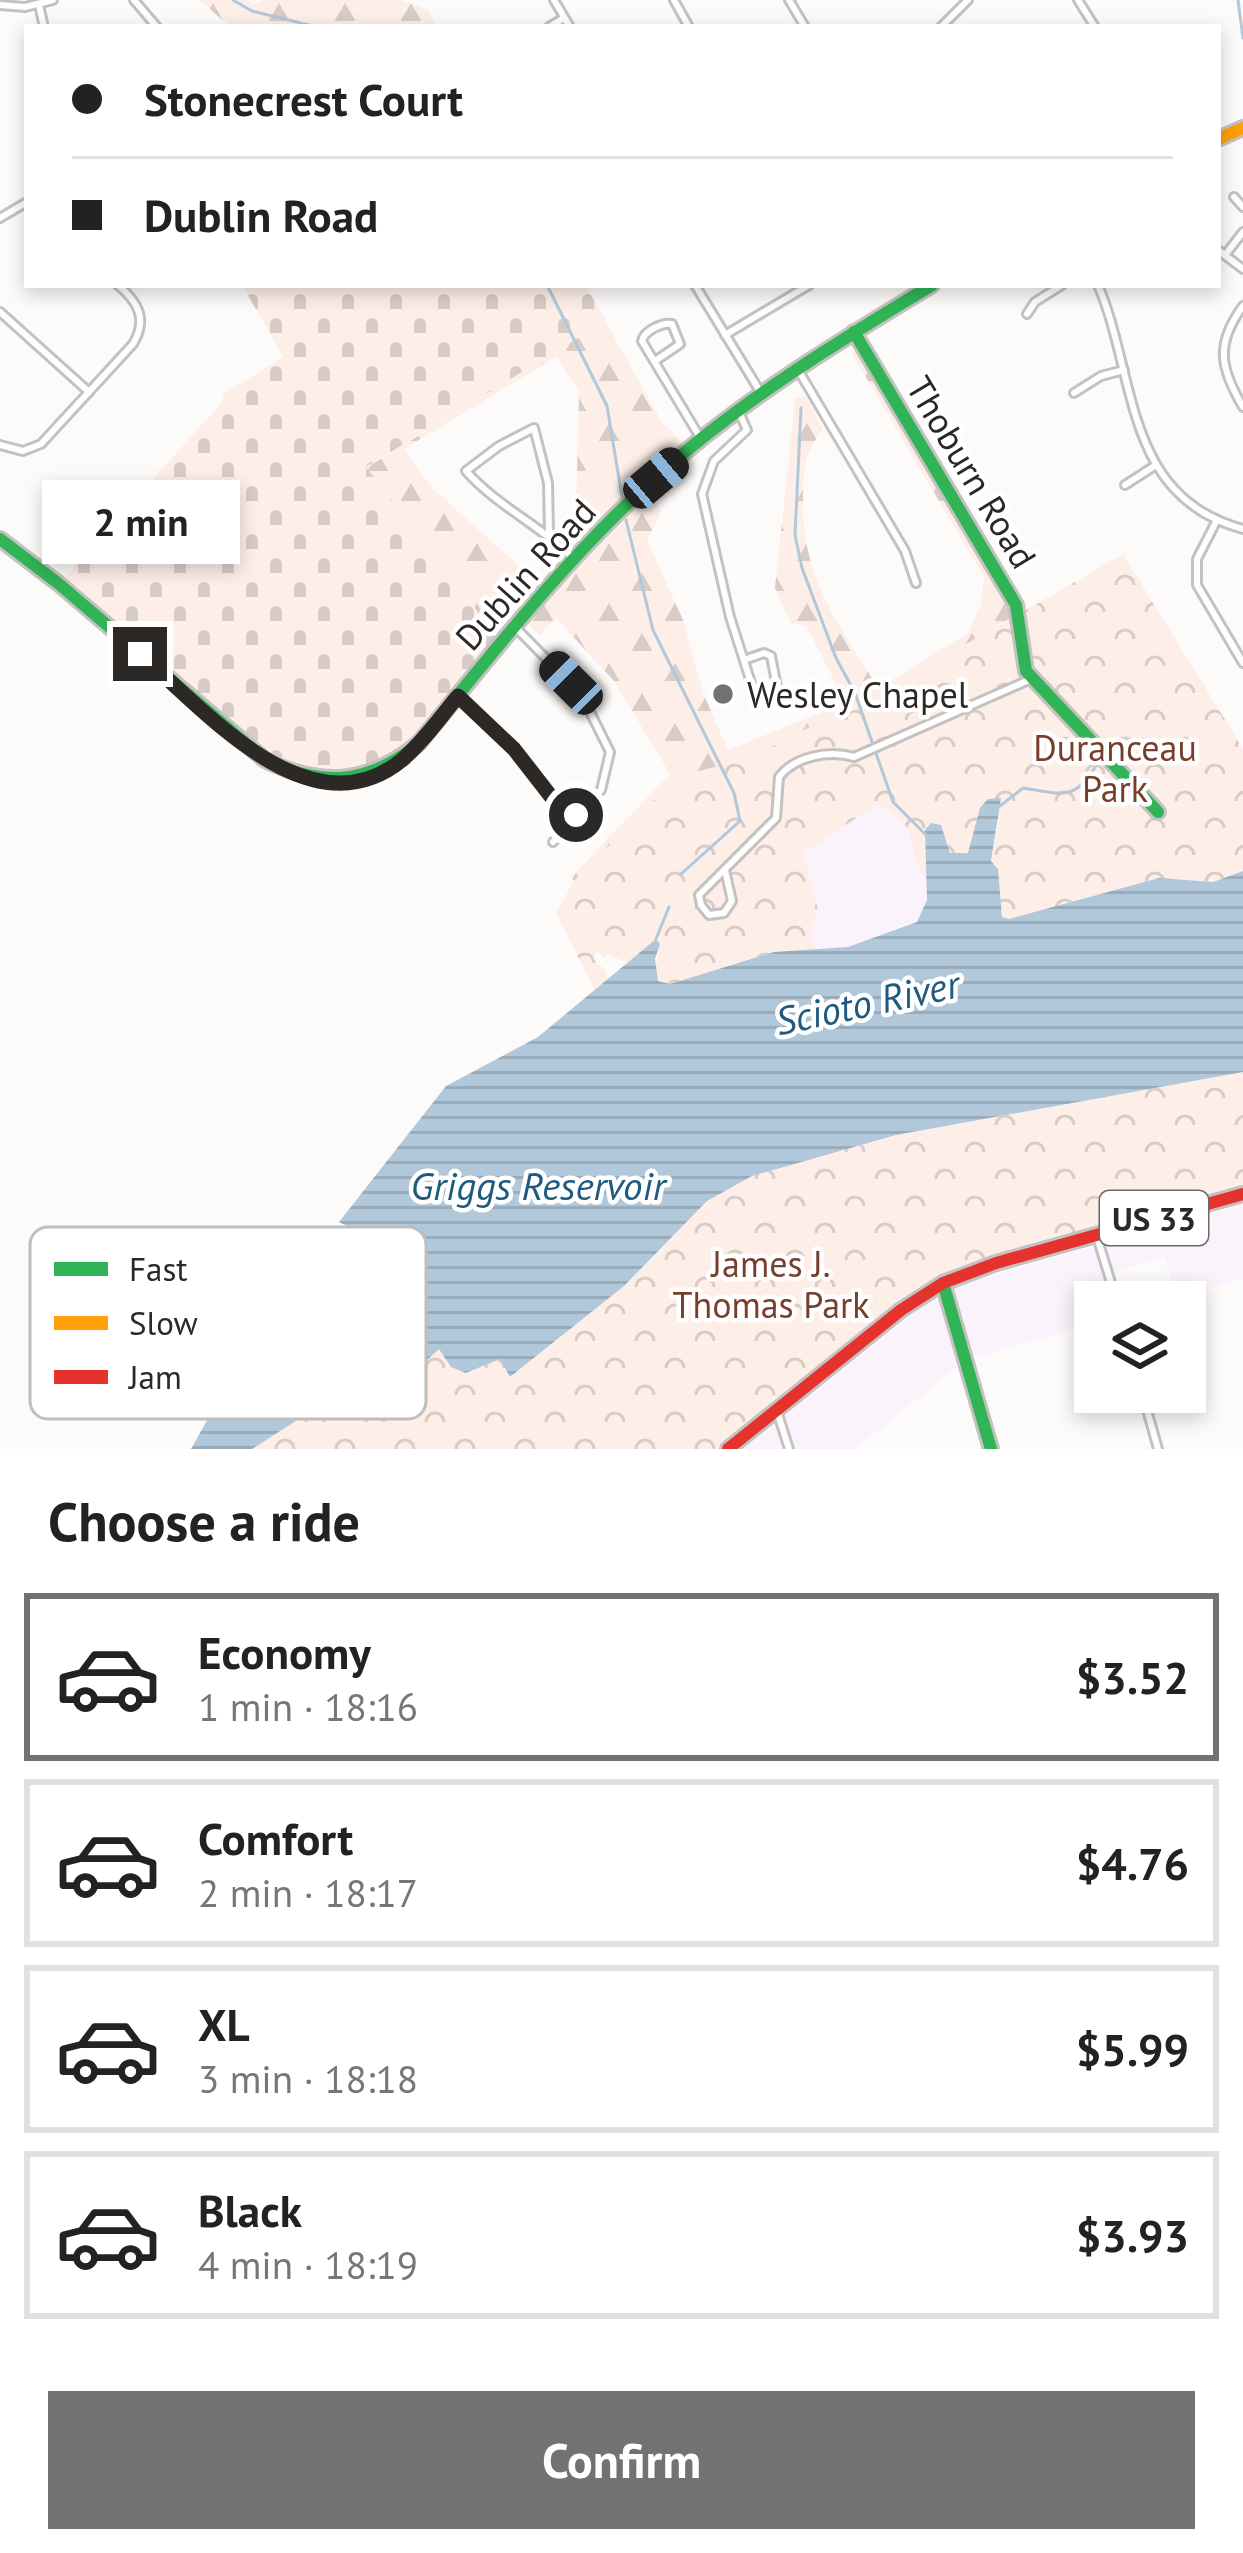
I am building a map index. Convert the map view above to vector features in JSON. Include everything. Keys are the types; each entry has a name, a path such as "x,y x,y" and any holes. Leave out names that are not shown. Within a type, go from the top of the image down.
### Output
{"main road":[{"name":"Dublin Road","path":"0,539 252,752 296,776 337,782 380,773 419,743 573,558 701,439 797,368 927,288"},
{"name":"Thoburn Road","path":"854,332 1016,605 1024,663 1033,679"},
{"path":"1033,679 1158,812"},
{"name":"US 33","path":"728,1449 901,1310 943,1283 973,1270 1243,1194"},
{"path":"943,1283 991,1449"}],"street":[{"path":"0,5 39,5 53,0"},
{"path":"134,0 155,24"},
{"path":"554,0 568,24"},
{"path":"943,24 968,0"},
{"path":"39,5 43,24"},
{"path":"554,24 564,18"},
{"path":"1234,197 1243,207"},
{"path":"1243,232 1221,253 1243,269"},
{"path":"0,445 22,451 46,440 133,344 140,328 135,302 121,288"},
{"path":"697,288 761,393"},
{"path":"725,334 804,288"},
{"path":"1027,314 1034,302 1057,288"},
{"path":"1099,288 1137,429 1156,465 1183,495 1216,520 1243,529"},
{"path":"1243,306 1225,335 1223,354 1243,407"},
{"path":"0,312 89,392"},
{"path":"655,361 680,344 672,324 664,323 642,338 655,361 701,439"},
{"path":"797,368 905,551 916,583"},
{"path":"1074,393 1101,376 1124,370"},
{"path":"738,411 747,430 713,461 702,494 744,660 753,689 767,694 777,687 770,656 764,653 744,660"},
{"path":"548,533 548,483 536,429 499,446 470,465 467,473 504,507 548,533 573,558"},
{"path":"1125,485 1156,465"},
{"path":"1216,520 1194,572 1197,586 1243,663"},
{"path":"514,627 581,694 610,752 601,790 553,842"},
{"path":"724,870 732,901 724,913 709,915 699,895 724,870 776,818 777,785 784,770 814,757 854,757 1033,679"},
{"path":"458,696 514,749 570,821"},
{"path":"1096,1234 1111,1281"},
{"path":"777,1411 789,1449"},
{"path":"1148,1413 1158,1449"}],"shaded area":[{"path":"879,802 908,828 916,864 927,879 927,900 917,922 848,947 817,950 810,931 803,853"},
{"path":"1243,1204 1243,1279 1206,1289 1206,1281 1172,1281 1164,1257 1109,1273 1111,1281 1074,1281 1074,1329 966,1360 855,1449 743,1449 933,1298 958,1285"}],"green space":[{"path":"199,0 247,0 253,5 263,0 401,0 428,10 435,24 227,24"},
{"path":"244,288 587,288 606,321 366,467 501,644 399,762 337,782 278,768 59,584 224,400 222,395 283,357"},
{"path":"587,288 663,424 649,434 580,520 576,510 579,392 556,357 404,449 432,488 531,577 493,632 366,468 534,365"},
{"path":"861,348 1019,613 936,662 891,696 898,721 588,898 571,877 670,774 614,681 556,618 539,635 527,622 648,494 662,511 647,540 683,620 704,695 728,750 840,705 834,680 806,625 791,624 775,588 795,399 805,396 823,429 812,445 805,470 808,553 825,600 879,689 969,632 981,604 984,577 852,354"},
{"path":"663,424 685,445 587,536 580,520 649,434"},
{"name":"Duranceau Park","path":"1123,554 1243,749 1243,871 1213,882 1159,878 1009,919 1002,917 998,869 991,861 999,820 975,829 969,853 950,854 944,836 925,830 927,879 916,864 908,828 879,803 803,853 818,909 810,931 817,950 774,952 670,984 658,981 655,971 660,944 626,963 609,954 603,958 597,950 593,958 606,971 610,987 600,1001 556,913 574,881 678,776 748,759 816,724 890,697 936,662"},
{"name":"James J. Thomas Park","path":"1243,1072 1243,1194 943,1283 728,1449 252,1449 299,1419 426,1419 426,1361 439,1348 451,1367 467,1373 500,1359 511,1377 624,1286 707,1201 752,1176 896,1135"}],"water":[{"name":"Griggs Reservoir","path":"1001,798 991,861 998,869 1002,917 1009,919 1159,878 1213,882 1243,871 1243,1072 896,1135 752,1176 707,1201 624,1286 510,1377 500,1359 466,1373 451,1367 439,1349 426,1361 426,1227 349,1227 339,1222 446,1086 538,1037 656,939 660,944 655,959 658,981 670,984 774,952 848,947 917,922 927,900 925,830 931,823 941,825 950,853 968,853 980,808 988,799"},
{"name":"Griggs Reservoir","path":"208,1419 299,1419 252,1449 191,1449"}],"waterway":[{"path":"233,0 252,11 305,24"},
{"path":"1238,0 1243,38"},
{"path":"548,288 607,406 622,497"},
{"path":"801,408 795,535 802,568 836,658 855,693 893,802 927,836"},
{"path":"626,520 653,630 734,793 740,821 681,874"},
{"path":"1000,806 1023,788 1058,793 1074,790 1097,764"},
{"path":"656,939 669,907"}],"traffic: fast":[{"path":"0,539 265,760 326,778 364,774 419,743 561,572 687,450 789,375 927,288"},
{"path":"854,332 1016,605 1026,671 1158,812"},
{"path":"943,1283 991,1449"}],"traffic: slow":[{"path":"1221,138 1243,128"}],"traffic: jam":[{"path":"728,1449 901,1310 943,1283 996,1263 1243,1194"}],"place":[{"name":"Wesley Chapel","path":"723,694"}],"route":[{"path":"140,654 252,752 278,768 313,780 360,779 399,762 458,696 514,749 570,821 576,815"}],"water label":[{"name":"Scioto River","path":"867,1002"}]}
